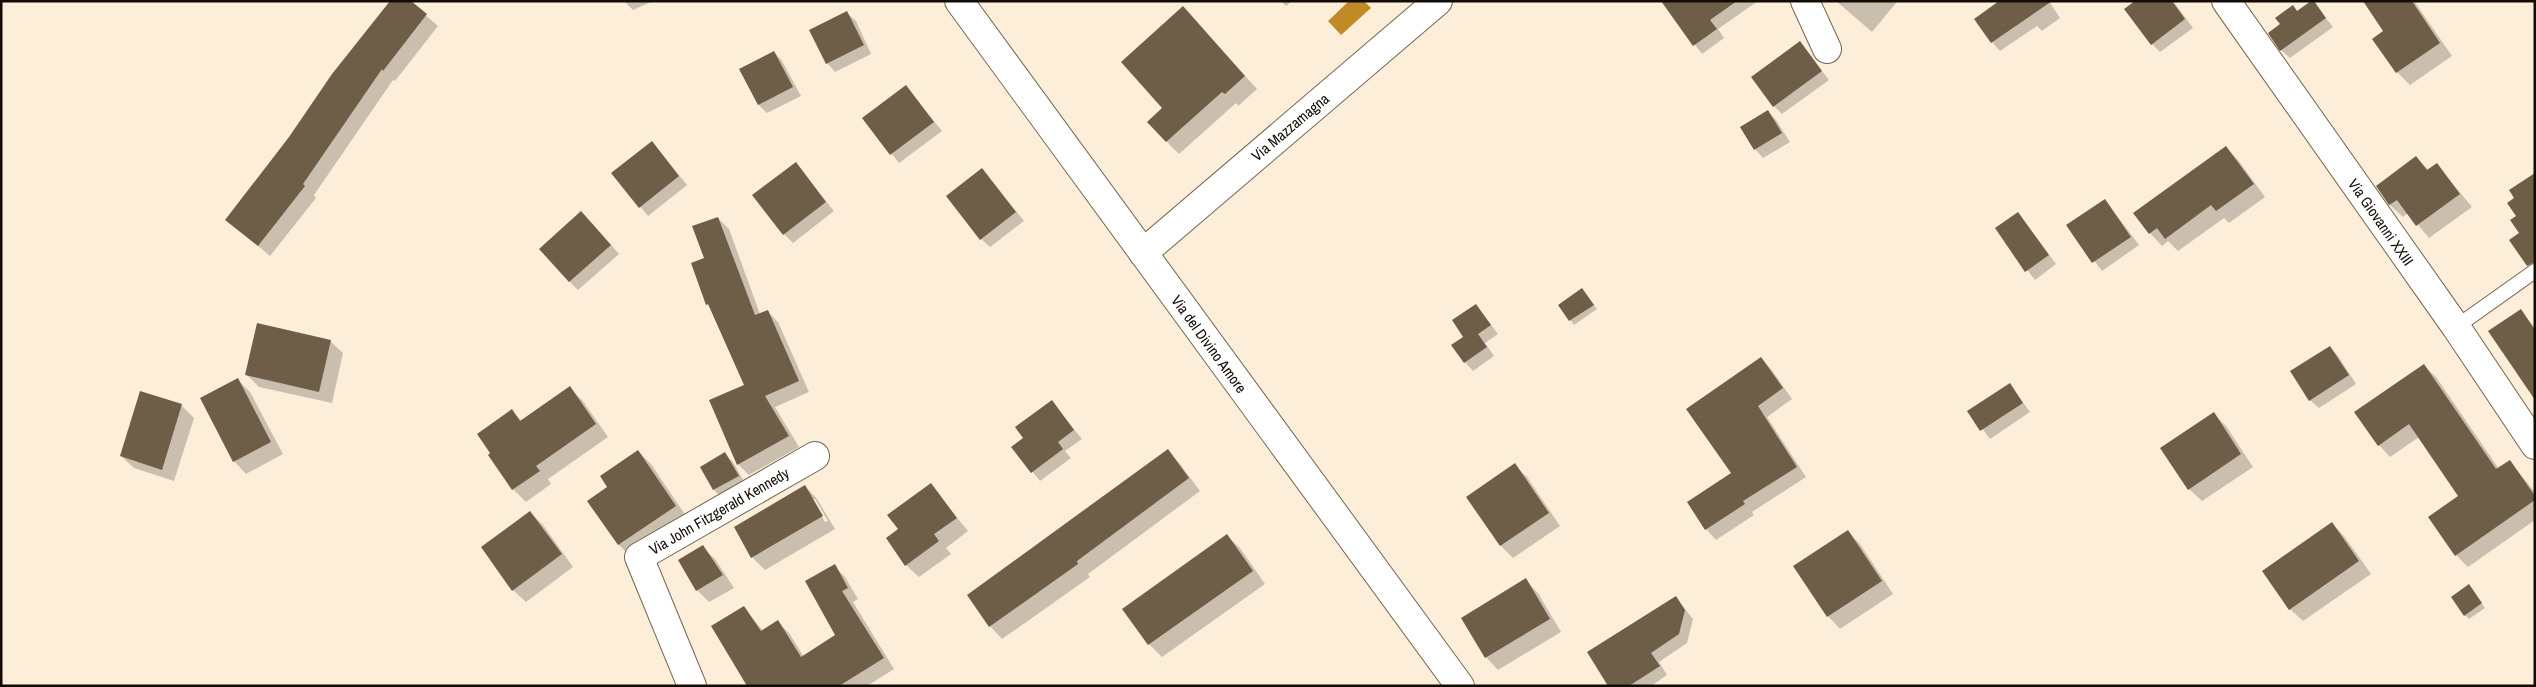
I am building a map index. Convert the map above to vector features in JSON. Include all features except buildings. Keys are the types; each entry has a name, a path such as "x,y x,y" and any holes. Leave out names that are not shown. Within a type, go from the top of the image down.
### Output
{"street":[{"name":"Via del Divino Amore","path":"959,1 1460,686"},
{"name":"Via Mazzamagna","path":"1142,253 1438,1"},
{"path":"1805,1 1827,50"},
{"name":"Via Giovanni XXIII","path":"2226,1 2456,327 2535,445"},
{"name":"Via John Fitzgerald Kennedy","path":"692,686 639,557 815,456"}],"lane":[{"path":"2456,327 2535,271"}],"shaded area":[{"path":"1349,1 1364,1 1371,8 1341,35 1328,21"}]}
